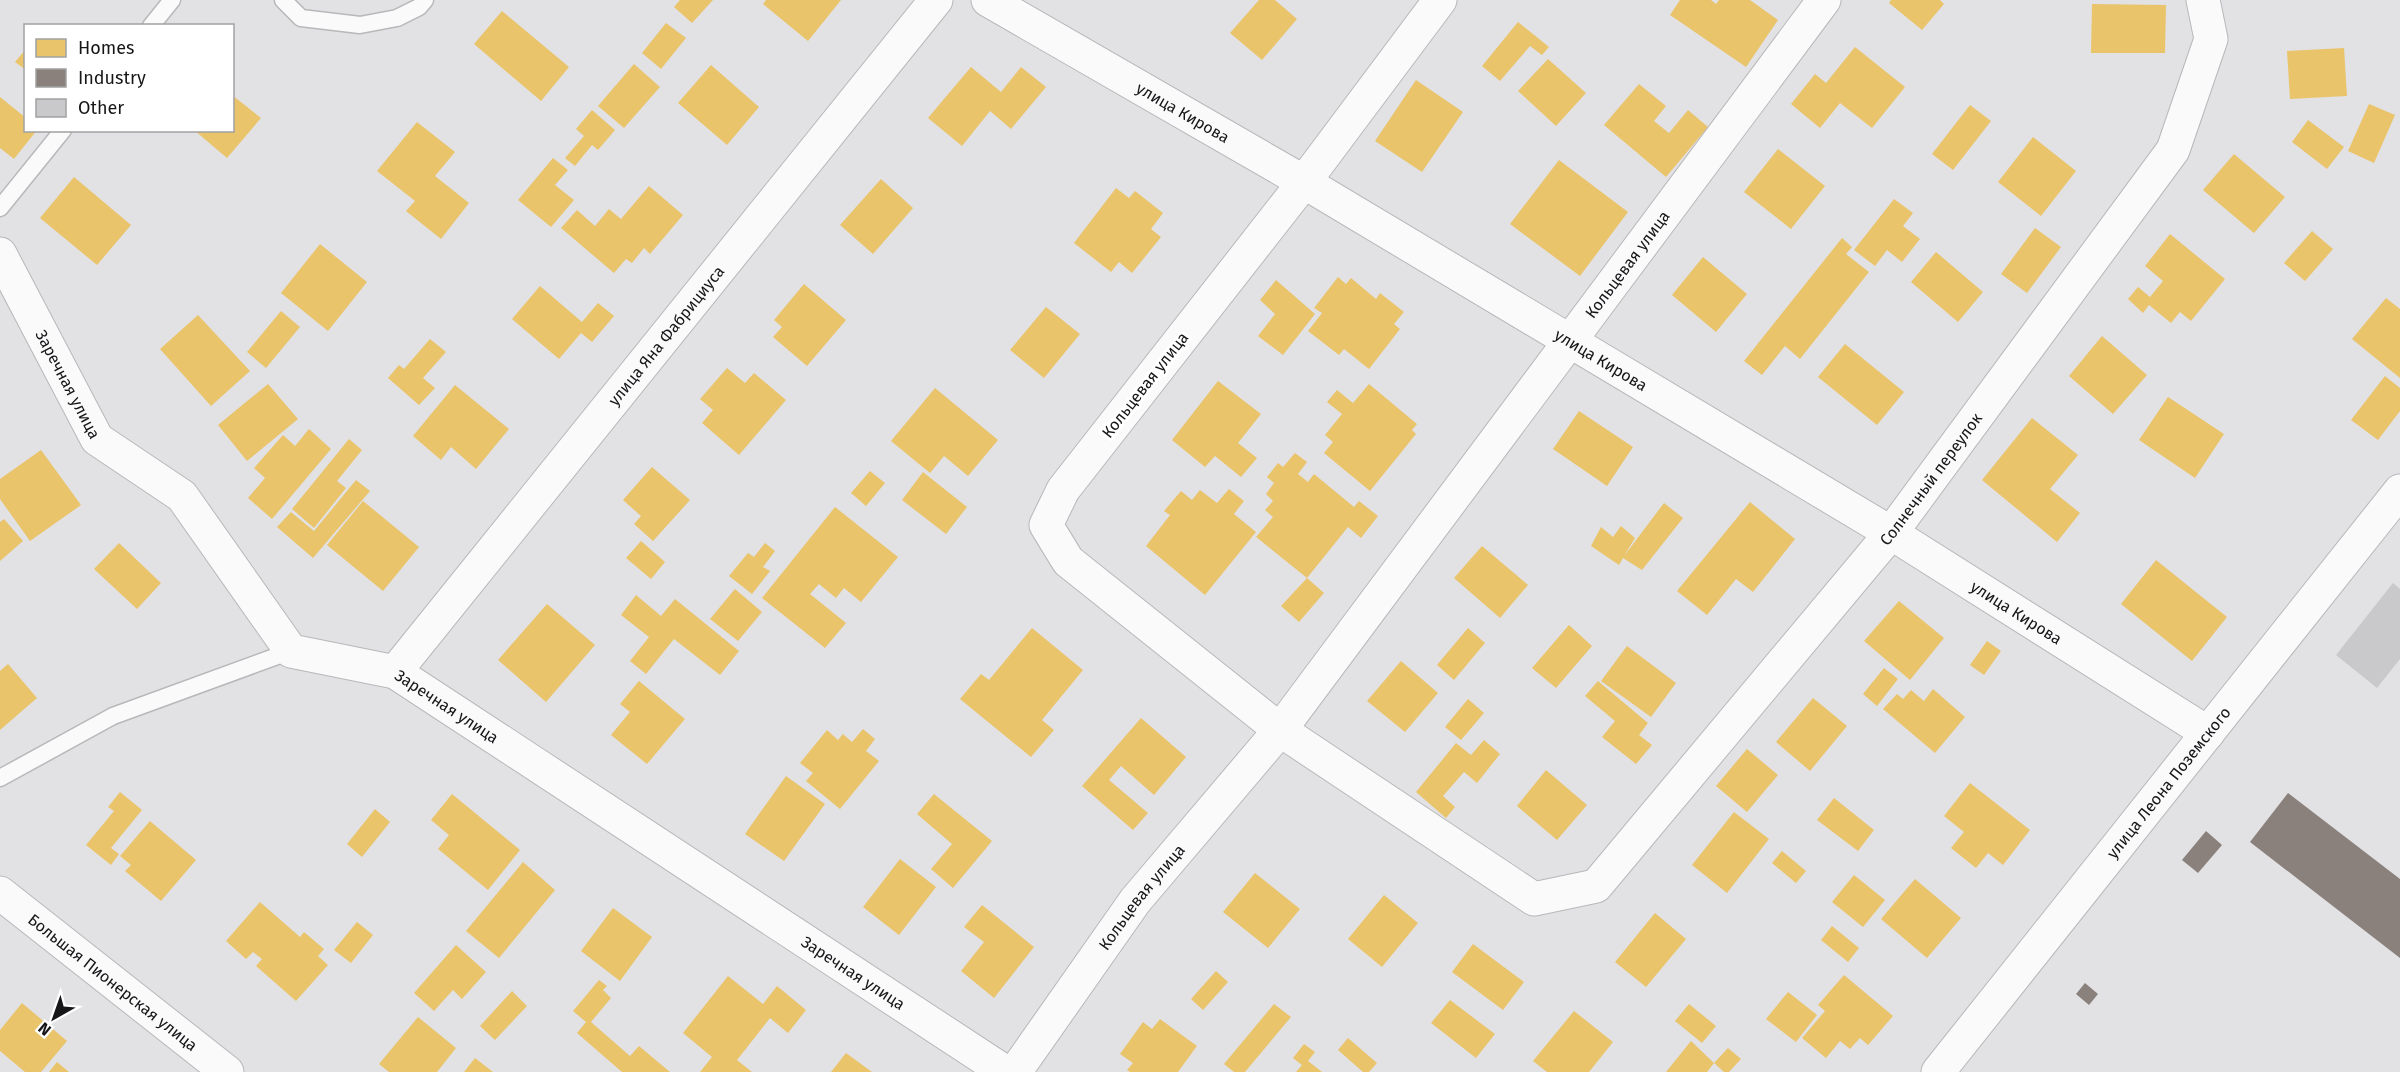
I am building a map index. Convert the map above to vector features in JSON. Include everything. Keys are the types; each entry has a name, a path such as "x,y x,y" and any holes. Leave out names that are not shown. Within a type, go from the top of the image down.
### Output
{"street":[{"name":"улица Яна Фабрициуса","path":"395,672 936,0"},
{"name":"улица Кирова","path":"988,0 1304,182 1891,533 2208,733"},
{"name":"Кольцевая улица","path":"1440,0 1304,182 1064,490 1046,525 1068,561 1280,730 1534,898 1596,886"},
{"name":"Кольцевая улица","path":"1015,1072 1135,901 1280,730 1824,0"},
{"name":"Солнечный переулок","path":"1596,886 1891,533 2173,150 2211,39 2203,0"},
{"name":"Заречная улица","path":"0,254 97,439 182,496 291,651 395,672 1005,1072"},
{"name":"улица Леона Поземского","path":"1938,1072 2400,491"},
{"name":"Большая Пионерская улица","path":"0,893 227,1072"}],"lane":[{"path":"153,24 172,0"},
{"path":"283,0 300,18 360,25 397,18 419,7 425,0"},
{"path":"0,208 61,132"},
{"path":"0,778 113,716 291,651"}],"building: Homes":[{"path":"680,0 713,0 692,23 674,7"},
{"path":"766,0 841,0 808,41 763,4"},
{"path":"1259,0 1275,0 1297,19 1262,60 1230,33"},
{"path":"1680,0 1711,0 1716,4 1719,0 1750,0 1778,20 1746,67 1670,15"},
{"path":"1891,0 1940,0 1944,4 1922,30 1889,3"},
{"path":"2092,4 2166,5 2165,53 2091,53"},
{"path":"502,11 569,67 541,101 474,44"},
{"path":"1518,22 1549,47 1542,55 1530,46 1500,81 1482,66"},
{"path":"666,23 686,38 661,69 642,53"},
{"path":"1855,47 1905,87 1872,128 1840,103 1820,128 1791,104 1815,74 1826,83"},
{"path":"2344,48 2347,96 2290,99 2287,51"},
{"path":"24,51 24,69 15,62"},
{"path":"1548,59 1586,93 1556,126 1518,91"},
{"path":"634,64 660,87 624,128 598,106"},
{"path":"711,65 759,107 727,145 678,103"},
{"path":"971,67 1001,92 1021,67 1046,87 1011,129 990,111 962,146 928,118"},
{"path":"1416,80 1463,112 1422,172 1375,141"},
{"path":"1639,84 1666,106 1654,121 1669,133 1688,110 1708,127 1666,177 1604,125"},
{"path":"0,97 24,116 24,132 35,132 14,159 0,148"},
{"path":"234,97 261,118 227,158 196,132 234,132"},
{"path":"2369,104 2395,115 2374,163 2348,151"},
{"path":"1970,105 1991,121 1953,170 1932,154"},
{"path":"592,110 615,130 598,150 592,145 575,166 565,158 584,136 576,129"},
{"path":"2308,120 2344,147 2327,169 2292,142"},
{"path":"417,122 455,152 435,176 469,203 441,239 406,211 415,201 377,171"},
{"path":"2033,137 2076,171 2041,216 1998,182"},
{"path":"1778,149 1825,186 1791,229 1744,192"},
{"path":"2234,154 2285,197 2254,233 2203,190"},
{"path":"553,158 568,170 555,185 574,200 551,227 518,200"},
{"path":"1559,160 1628,212 1580,276 1510,224"},
{"path":"74,177 131,225 97,265 40,218"},
{"path":"881,179 913,208 873,254 840,225"},
{"path":"649,186 683,215 650,254 644,248 632,263 626,259 614,273 561,228 577,210 595,226 609,209 621,219"},
{"path":"1116,188 1129,198 1135,191 1163,213 1151,229 1161,237 1132,273 1119,262 1111,272 1074,243"},
{"path":"1894,199 1913,213 1903,226 1920,239 1902,262 1887,250 1875,266 1854,250"},
{"path":"2035,228 2061,247 2027,293 2001,274"},
{"path":"2312,231 2333,249 2305,281 2284,263"},
{"path":"2170,234 2225,279 2191,321 2180,312 2171,323 2149,305 2143,313 2128,299 2138,287 2150,297 2163,281 2145,266"},
{"path":"1842,238 1852,247 1846,254 1869,272 1800,359 1785,346 1762,375 1744,361"},
{"path":"320,244 367,282 328,331 281,293"},
{"path":"1936,252 1983,292 1958,322 1911,282"},
{"path":"1703,257 1747,294 1716,332 1672,295"},
{"path":"1338,277 1346,284 1351,278 1376,299 1380,293 1404,312 1394,324 1400,329 1369,369 1344,349 1339,355 1308,331 1322,313 1314,308"},
{"path":"1276,280 1315,314 1283,355 1258,336 1275,314 1260,300"},
{"path":"804,284 846,320 807,366 773,337 782,327 774,320"},
{"path":"540,286 582,322 598,303 614,316 592,342 581,333 559,359 512,319"},
{"path":"2386,298 2400,309 2400,378 2352,339"},
{"path":"1046,307 1080,334 1044,378 1010,350"},
{"path":"281,311 300,327 266,368 247,352"},
{"path":"198,315 250,371 211,406 160,349"},
{"path":"2102,336 2147,375 2113,414 2069,376"},
{"path":"430,339 446,352 423,378 435,388 419,405 388,378 399,365 404,369"},
{"path":"1845,344 1904,392 1877,425 1818,377"},
{"path":"727,368 745,383 754,373 786,400 739,455 702,423 713,410 700,399"},
{"path":"2385,376 2400,388 2400,411 2378,440 2351,420"},
{"path":"1218,381 1261,414 1238,443 1257,458 1241,477 1215,456 1205,467 1172,440"},
{"path":"268,384 298,419 247,461 218,425"},
{"path":"1369,384 1417,424 1412,430 1416,434 1370,491 1324,453 1333,442 1325,435 1342,414 1327,402 1337,390 1353,403"},
{"path":"455,385 509,429 476,469 451,447 441,460 413,436"},
{"path":"935,388 998,440 968,476 944,456 930,473 891,441"},
{"path":"2168,397 2224,434 2195,478 2139,440"},
{"path":"1579,411 1633,447 1607,486 1553,449"},
{"path":"2032,418 2078,455 2050,489 2080,513 2057,542 1982,480"},
{"path":"309,429 331,449 272,519 248,498 265,478 254,468 283,435 295,446"},
{"path":"349,439 362,450 337,481 346,488 314,528 292,509"},
{"path":"41,450 81,505 30,541 0,499 0,479"},
{"path":"1295,453 1307,462 1298,474 1308,482 1314,474 1354,507 1359,501 1378,516 1361,538 1348,527 1307,578 1256,537 1273,517 1265,510 1273,501 1266,494 1274,483 1267,477 1278,463 1283,467"},
{"path":"652,467 690,500 653,541 634,524 641,516 623,500"},
{"path":"870,471 885,483 866,506 851,493"},
{"path":"923,472 967,507 946,534 902,500"},
{"path":"356,480 370,491 313,558 277,527 291,512 314,531"},
{"path":"1229,489 1244,501 1234,514 1256,532 1205,595 1146,546 1170,515 1164,511 1181,491 1192,500 1200,490 1217,503"},
{"path":"363,501 419,547 383,591 327,545"},
{"path":"1750,502 1795,539 1753,592 1736,579 1707,615 1677,591"},
{"path":"1664,503 1683,518 1642,570 1623,558 1619,565 1591,546 1601,527 1613,537 1621,526 1635,538 1624,556"},
{"path":"835,507 898,557 861,602 844,588 836,598 819,584 810,594 846,623 825,648 762,598"},
{"path":"4,519 23,541 0,561 0,522"},
{"path":"641,541 665,562 651,579 626,558"},
{"path":"119,543 161,583 137,609 94,569"},
{"path":"765,543 775,551 763,567 770,571 752,594 729,576 748,553 754,557"},
{"path":"1482,546 1528,585 1500,618 1454,578"},
{"path":"2156,560 2227,617 2192,661 2121,604"},
{"path":"1307,578 1324,593 1299,622 1281,606"},
{"path":"735,589 762,612 738,641 710,619"},
{"path":"636,595 661,616 675,599 739,651 720,675 674,639 646,674 630,661 649,637 621,615"},
{"path":"1899,601 1944,638 1910,680 1864,641"},
{"path":"547,604 595,645 546,702 498,660"},
{"path":"1569,625 1592,646 1556,688 1532,668"},
{"path":"1032,628 1083,670 1042,720 1054,730 1031,757 960,699 981,674 989,680"},
{"path":"1468,628 1485,643 1454,680 1437,665"},
{"path":"1987,641 2001,651 1984,675 1970,665"},
{"path":"1627,646 1676,683 1651,717 1601,681"},
{"path":"1401,661 1438,693 1405,732 1367,701"},
{"path":"8,664 37,698 0,730 0,671"},
{"path":"1884,668 1898,679 1877,706 1863,694"},
{"path":"639,681 685,719 647,764 611,735 630,712 620,704"},
{"path":"1598,681 1648,723 1639,735 1652,745 1636,764 1602,737 1615,721 1585,696"},
{"path":"1933,689 1965,717 1935,753 1883,709 1897,694 1903,699 1911,690 1924,701"},
{"path":"1813,698 1847,726 1810,771 1776,742"},
{"path":"1468,699 1484,713 1461,740 1445,727"},
{"path":"1141,718 1186,757 1154,795 1121,766 1109,780 1148,813 1133,830 1082,786"},
{"path":"863,729 875,739 866,751 879,761 840,809 806,781 813,773 800,763 827,730 838,740 843,734 852,742"},
{"path":"1484,740 1500,754 1477,783 1464,772 1443,796 1455,807 1446,818 1416,792 1456,743 1471,755"},
{"path":"1747,749 1778,775 1747,812 1716,786"},
{"path":"1546,770 1587,805 1557,840 1517,806"},
{"path":"786,776 825,804 784,861 745,834"},
{"path":"1970,783 2030,830 2003,865 1988,853 1976,868 1951,848 1964,832 1944,816"},
{"path":"120,792 142,810 111,848 119,854 111,865 86,845 114,811 108,807"},
{"path":"452,794 520,850 488,890 438,849 449,835 431,820"},
{"path":"934,794 992,841 953,888 931,869 952,844 917,814"},
{"path":"1834,798 1874,830 1858,851 1817,820"},
{"path":"375,809 390,822 362,857 347,844"},
{"path":"1734,812 1769,839 1727,893 1692,865"},
{"path":"150,821 196,860 161,901 125,871 131,865 120,856"},
{"path":"1782,851 1806,871 1796,883 1772,863"},
{"path":"900,859 936,887 899,935 863,907"},
{"path":"523,862 555,890 499,958 466,931"},
{"path":"1255,873 1300,909 1268,948 1223,912"},
{"path":"1854,875 1885,900 1863,927 1832,902"},
{"path":"1915,879 1961,918 1927,958 1881,919"},
{"path":"1384,895 1418,923 1382,967 1348,939"},
{"path":"260,902 300,937 304,932 324,949 318,956 328,965 296,1001 256,966 262,959 253,952 246,959 226,941"},
{"path":"982,905 1034,947 994,998 961,971 984,942 964,927"},
{"path":"613,908 652,937 620,981 581,951"},
{"path":"1655,913 1686,939 1646,987 1615,962"},
{"path":"357,922 373,935 351,963 334,950"},
{"path":"1832,926 1859,948 1848,962 1821,940"},
{"path":"1473,944 1524,982 1503,1010 1452,972"},
{"path":"456,945 486,972 462,999 453,990 434,1011 414,993"},
{"path":"1216,971 1228,982 1203,1010 1191,999"},
{"path":"1844,975 1893,1016 1868,1045 1860,1038 1850,1049 1840,1041 1826,1058 1802,1038 1825,1011 1818,1005"},
{"path":"728,976 763,1004 777,986 806,1010 788,1033 770,1018 737,1060 752,1072 700,1072 712,1057 683,1033"},
{"path":"599,980 607,986 603,990 611,998 591,1022 630,1056 639,1046 670,1072 622,1072 577,1033 586,1022 573,1011"},
{"path":"512,991 527,1006 495,1040 480,1026"},
{"path":"1788,992 1817,1015 1796,1042 1766,1019"},
{"path":"1450,1000 1495,1034 1476,1058 1431,1023"},
{"path":"22,1003 67,1041 41,1072 25,1072 0,1051 0,1030"},
{"path":"1274,1004 1291,1017 1245,1072 1234,1072 1224,1064"},
{"path":"1689,1004 1716,1026 1702,1043 1675,1021"},
{"path":"1574,1011 1613,1042 1589,1072 1547,1072 1533,1061"},
{"path":"418,1017 456,1048 437,1072 389,1072 379,1064"},
{"path":"1160,1019 1197,1046 1178,1072 1130,1072 1127,1070 1133,1063 1120,1054 1143,1022 1152,1029"},
{"path":"1348,1038 1377,1063 1369,1072 1363,1072 1338,1050"},
{"path":"1691,1041 1714,1063 1707,1072 1666,1072"},
{"path":"1304,1044 1315,1052 1308,1061 1322,1072 1296,1072 1302,1065 1293,1058"},
{"path":"1728,1048 1741,1059 1729,1072 1724,1072 1714,1063"},
{"path":"846,1053 872,1072 831,1072"},
{"path":"475,1058 493,1072 464,1072"},
{"path":"57,1062 69,1072 49,1072"}],"building: Industry":[{"path":"2288,793 2400,879 2400,958 2250,842"},
{"path":"2206,831 2222,845 2198,873 2182,860"},
{"path":"2085,983 2098,994 2089,1005 2076,994"}],"building: Other":[{"path":"2393,583 2400,589 2400,659 2377,688 2336,655"}]}
